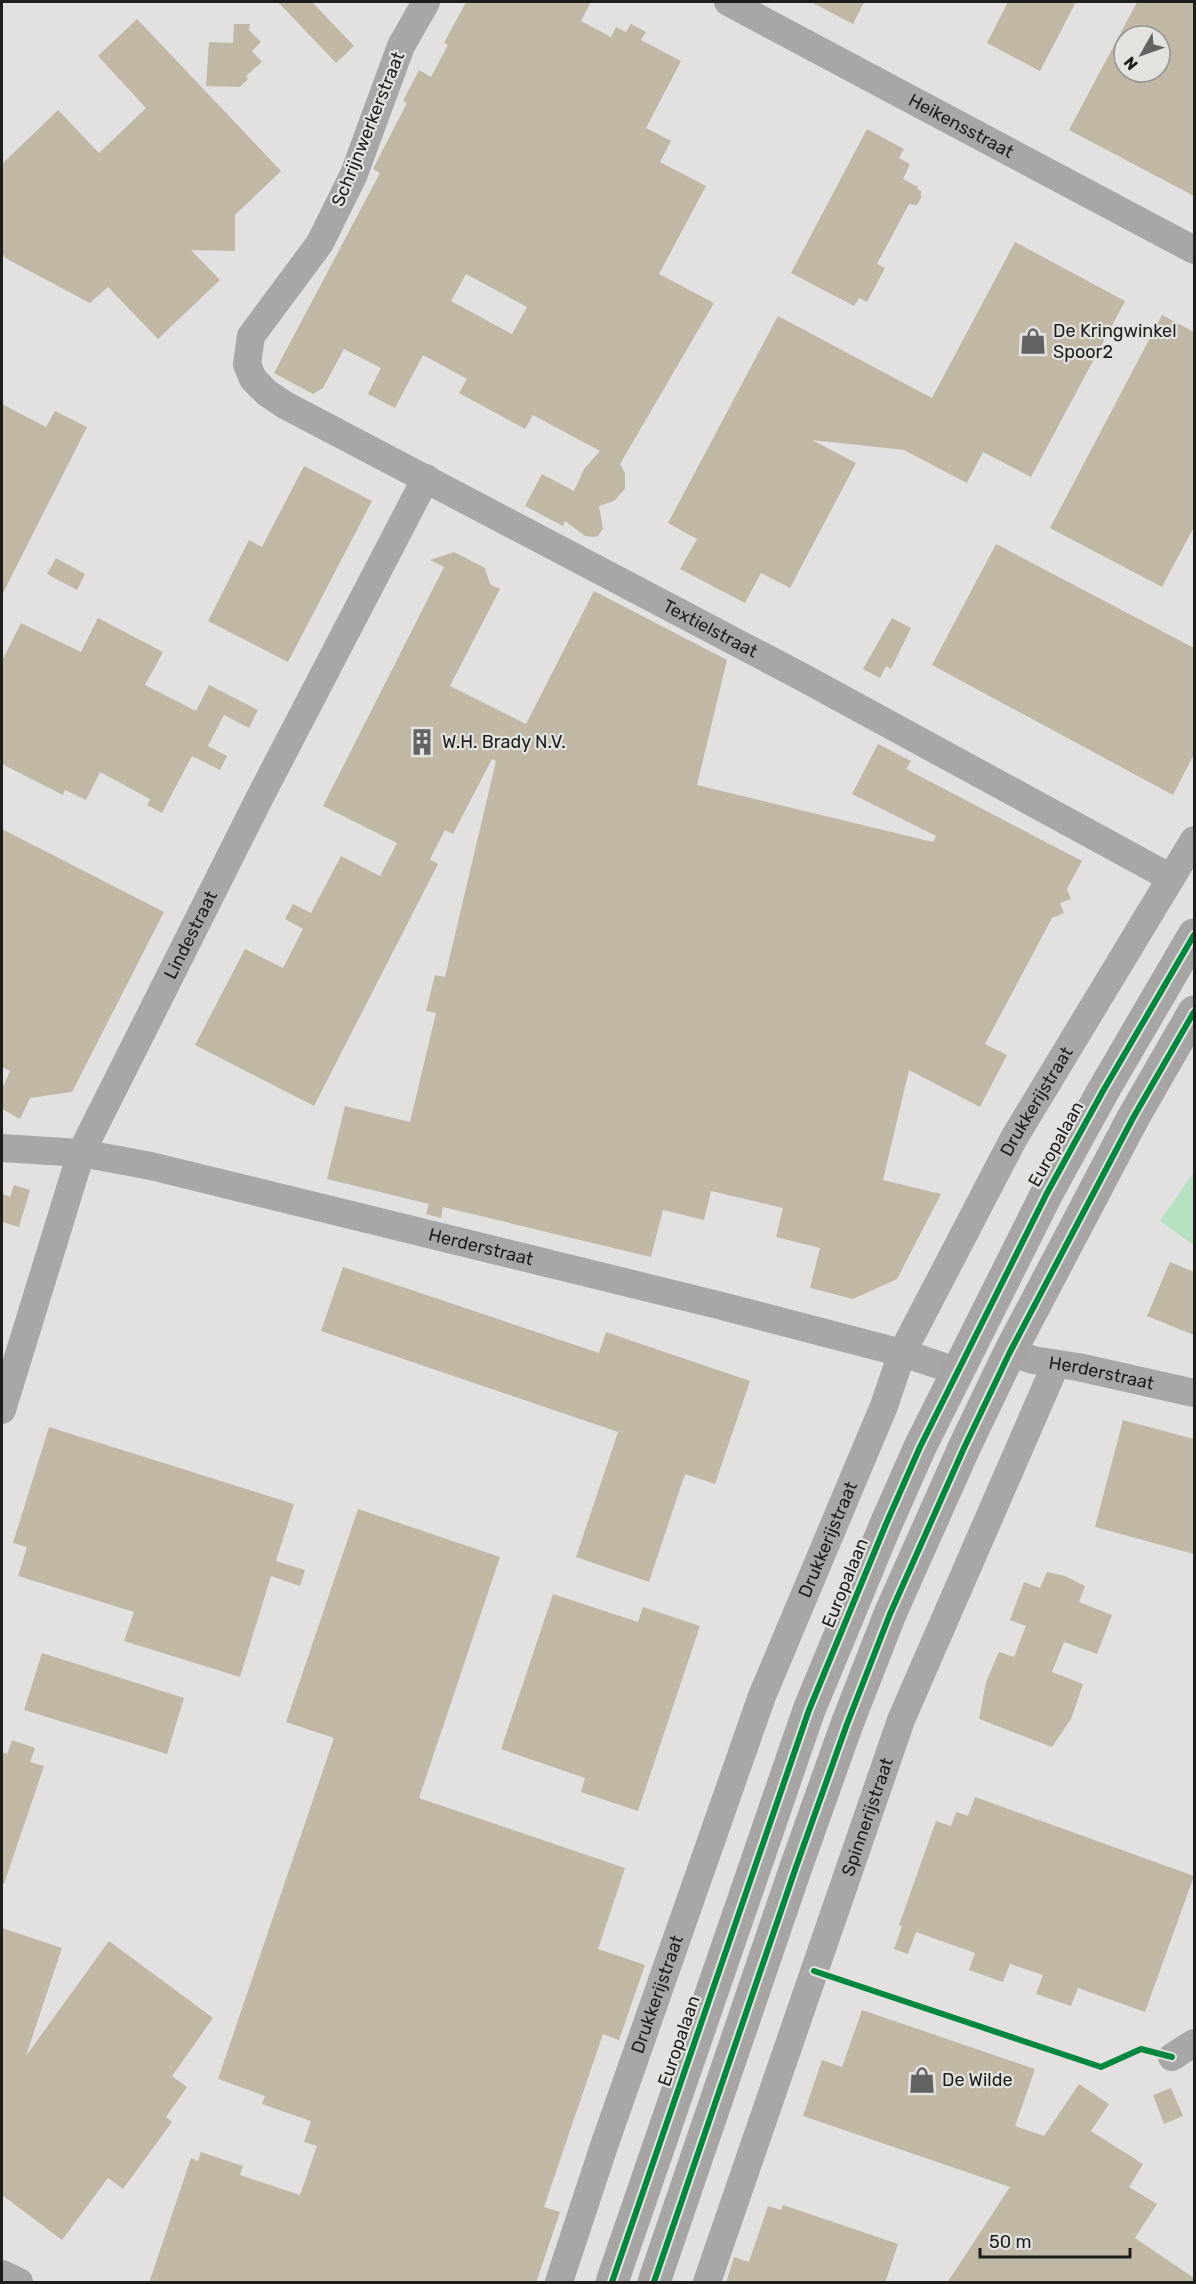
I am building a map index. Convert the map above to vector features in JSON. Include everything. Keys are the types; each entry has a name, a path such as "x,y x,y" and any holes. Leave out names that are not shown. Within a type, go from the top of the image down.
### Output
{"highway":[{"name":"Europalaan","path":"612,2283 809,1710 886,1524 957,1371 1047,1192 1102,1091 1194,935"},
{"path":"654,2283 796,1867 847,1724 890,1614 1010,1352 1121,1138 1194,1012"}],"street":[{"name":"Schrijnwerkerstraat","path":"253,379 247,364 251,336 320,243 354,174 401,46 426,2"},
{"name":"Heikensstraat","path":"728,2 1194,250"},
{"name":"Textielstraat","path":"253,379 267,393 285,405 813,682 1172,878"},
{"name":"Lindestraat","path":"2,1410 81,1153 266,784 426,478"},
{"name":"Drukkerijstraat","path":"559,2283 604,2146 762,1696 884,1406 902,1353 1014,1138 1194,840"},
{"name":"Herderstraat","path":"2,1148 81,1153 174,1172 718,1305 902,1353 957,1371"},
{"name":"Herderstraat","path":"1010,1352 1033,1360 1078,1366 1194,1393"},
{"name":"Spinnerijstraat","path":"707,2283 901,1720 1056,1364"},
{"path":"2,2274 19,2283"}],"green space":[{"path":"1194,1172 1194,1245 1160,1221"}],"building":[{"path":"278,2 312,2 354,46 336,63"},
{"path":"466,2 591,2 581,21 611,37 616,27 626,32 631,24 646,32 641,40 681,61 646,128 671,141 660,162 706,186 659,274 714,303 620,464 625,473 625,489 614,501 599,506 603,529 598,536 585,536 565,521 563,526 525,506 542,474 574,491 584,469 600,451 533,415 525,429 459,393 467,379 423,355 395,408 368,394 381,368 344,349 323,388 313,394 274,373 380,173 373,169 407,103 403,101 419,70 431,77 448,45 444,43","holes":["466,274 527,307 512,334 451,301"]},
{"path":"811,2 864,2 853,24"},
{"path":"1008,2 1076,2 1040,71 987,43"},
{"path":"1137,2 1194,2 1194,196 1069,130 1112,49 1112,84 1172,84 1172,24 1125,24"},
{"path":"137,19 281,171 235,215 235,251 191,250 220,280 158,339 108,287 90,303 7,259 2,254 2,164 58,110 99,153 146,108 98,56"},
{"path":"234,24 250,24 249,30 261,42 252,51 262,62 246,76 248,79 240,87 206,86 209,42 233,43"},
{"path":"867,129 904,149 899,158 910,164 903,179 918,187 917,189 921,191 921,198 917,205 909,204 877,264 885,268 867,302 859,298 854,306 791,273"},
{"path":"1015,242 1125,301 1031,477 983,452 967,483 904,450 812,440 856,463 790,588 761,573 745,603 680,569 697,539 668,523 778,316 932,398"},
{"path":"1162,315 1194,332 1194,527 1162,587 1050,528"},
{"path":"2,404 46,427 55,411 87,427 2,595"},
{"path":"304,466 372,501 288,662 208,621 249,540 262,547"},
{"path":"996,544 1194,648 1194,754 1173,795 932,665"},
{"path":"454,552 485,568 490,584 500,589 450,686 526,724 594,591 727,660 697,785 933,842 936,836 852,794 878,744 911,761 906,769 1082,861 1067,889 1071,899 1060,903 1064,913 1052,918 985,1044 1007,1055 980,1107 909,1070 883,1180 941,1194 897,1279 853,1299 810,1288 820,1248 776,1237 783,1208 711,1191 704,1220 663,1210 651,1257 443,1207 441,1218 426,1214 429,1204 327,1179 345,1106 410,1122 436,1013 426,1011 435,975 445,977 496,761 492,759 453,834 445,830 430,859 438,864 314,1106 195,1045 245,949 283,968 303,929 285,919 293,904 311,913 341,856 380,876 397,843 323,806 444,567 430,560"},
{"path":"56,558 85,574 77,590 47,574"},
{"path":"98,618 163,652 145,685 196,711 209,685 258,710 249,728 224,715 208,746 227,756 220,770 192,756 162,813 147,805 150,799 100,772 86,800 65,790 63,795 2,764 2,661 21,623 81,652"},
{"path":"892,618 911,628 891,669 886,666 880,678 863,669"},
{"path":"2,829 164,912 72,1092 30,1098 20,1119 2,1109 2,1089 10,1071 2,1067"},
{"path":"14,1185 30,1190 19,1227 2,1222 2,1194 10,1197"},
{"path":"1170,1262 1194,1272 1194,1335 1147,1316"},
{"path":"343,1267 599,1353 606,1332 750,1381 715,1484 685,1474 649,1582 576,1557 618,1432 321,1331"},
{"path":"1123,1420 1194,1439 1194,1554 1095,1527"},
{"path":"49,1427 294,1504 276,1561 305,1570 300,1586 271,1576 240,1677 124,1641 134,1612 18,1576 27,1547 13,1543"},
{"path":"358,1509 500,1557 419,1798 625,1868 598,1949 645,1965 619,2040 603,2034 544,2207 560,2212 536,2283 149,2283 191,2158 198,2161 201,2152 243,2166 240,2175 300,2195 317,2146 304,2142 311,2121 262,2104 265,2096 218,2079 334,1738 286,1722"},
{"path":"1047,1572 1065,1576 1085,1586 1079,1602 1112,1615 1097,1654 1064,1642 1052,1672 1083,1684 1071,1719 1052,1747 979,1719 986,1682 999,1652 1014,1657 1026,1626 1010,1620 1024,1582 1040,1588"},
{"path":"553,1594 638,1622 643,1607 700,1626 638,1811 581,1792 585,1778 501,1749"},
{"path":"42,1653 184,1698 167,1754 24,1710"},
{"path":"12,1740 35,1748 30,1762 44,1766 4,1884 2,1883 2,1752 7,1754"},
{"path":"975,1797 1194,1876 1145,2012 1078,1988 1071,2006 1036,1994 1043,1975 1010,1964 1003,1982 969,1970 975,1953 916,1932 908,1954 894,1949 902,1926 899,1925 936,1821 951,1826 956,1812 968,1816"},
{"path":"2,1928 62,1948 26,2056 109,1941 213,2018 172,2076 187,2087 166,2117 172,2122 123,2189 108,2178 62,2240 2,2195"},
{"path":"862,2010 1035,2069 1015,2126 1044,2136 1079,2084 1109,2104 1091,2131 1143,2164 1129,2187 1157,2204 1135,2238 1194,2278 1194,2283 947,2283 1010,2187 803,2116 822,2060 842,2067"},
{"path":"1171,2088 1183,2116 1164,2124 1153,2095"},
{"path":"783,2205 898,2244 885,2283 726,2283 734,2257 749,2262 768,2206 781,2210"}],"cycle path":[{"path":"612,2282 809,1710 886,1524 920,1447 1047,1193 1103,1091 1194,935"},
{"path":"654,2282 796,1867 847,1724 890,1614 964,1448 1010,1352 1133,1118 1194,1012"},
{"path":"814,1971 1101,2067 1141,2049 1172,2057"}],"place":[{"name":"De Kringwinkel Spoor2","path":"1033,341"},
{"name":"W.H. Brady N.V.","path":"422,742"},
{"name":"De Wilde","path":"922,2080"}]}
